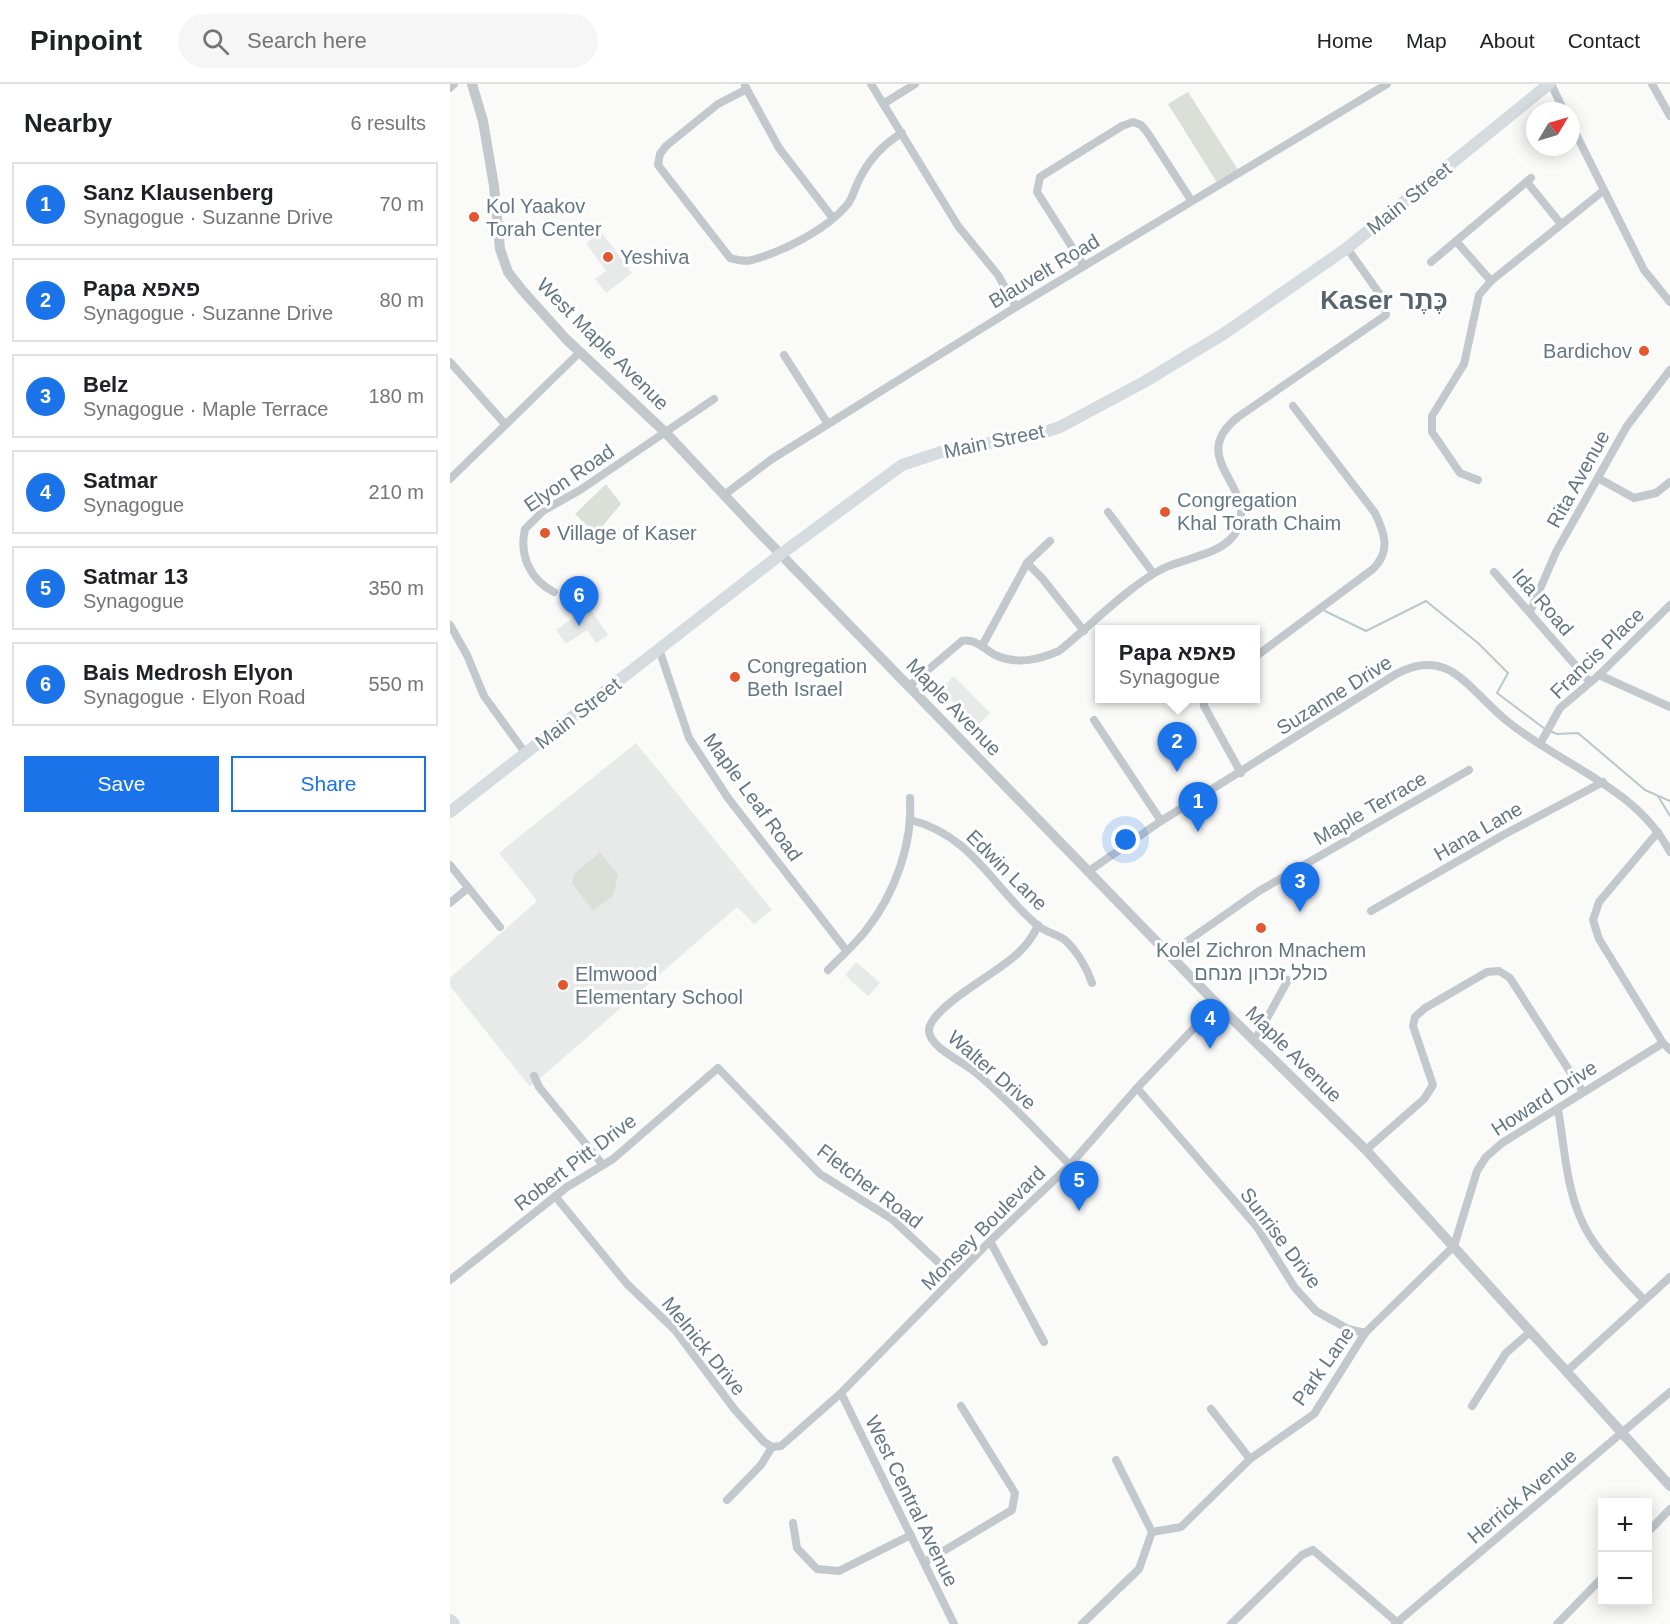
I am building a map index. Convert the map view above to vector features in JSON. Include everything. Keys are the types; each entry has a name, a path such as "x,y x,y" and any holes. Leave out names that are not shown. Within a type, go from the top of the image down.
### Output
{"main road":[{"name":"Main Street","path":"452,807 526,754 782,554 902,465 941,452 1039,434 1060,427 1144,382 1225,333 1347,248 1550,84"},
{"path":"450,1621 453,1624"}],"street":[{"path":"450,88 454,84"},
{"name":"West Maple Avenue","path":"472,84 483,121 494,186 500,249 508,272 580,352 666,433 782,554"},
{"path":"871,84 952,217 998,275 1016,307"},
{"path":"883,104 915,84"},
{"name":"Blauvelt Road","path":"724,495 828,424 1016,307 1387,84"},
{"path":"1550,84 1559,102"},
{"path":"1652,84 1670,116"},
{"path":"832,218 779,148 746,86 718,104 666,146 660,154 658,165 662,173 730,258 741,261 751,260 791,243 832,218 848,204 874,155 883,145 902,133"},
{"path":"1083,266 1037,192 1040,177 1060,163 1133,122 1141,125 1147,132 1191,200"},
{"path":"1580,143 1644,270 1670,302"},
{"path":"1431,262 1529,180 1561,224"},
{"path":"1478,480 1460,473 1432,432 1432,416 1464,364 1479,295 1491,281 1603,190"},
{"path":"1456,241 1491,281"},
{"path":"909,686 957,643 967,640 1009,659 1029,660 1059,651 1153,573 1223,545 1237,531 1241,503 1220,462 1218,453 1222,433 1228,425 1386,315 1384,300 1347,248"},
{"path":"450,479 580,352"},
{"path":"784,355 828,424"},
{"path":"450,362 505,424"},
{"name":"Rita Avenue","path":"1530,612 1556,552 1627,426 1670,370"},
{"name":"Elyon Road","path":"554,592 536,580 524,559 525,529 543,511 580,490 714,399"},
{"path":"1260,653 1373,569 1384,556 1386,545 1382,527 1375,513 1293,406"},
{"path":"1598,478 1634,498 1656,493 1670,482"},
{"path":"1108,512 1153,573"},
{"path":"982,646 1027,563 1050,541"},
{"name":"Maple Avenue","path":"782,554 1217,1004 1366,1150 1670,1486"},
{"path":"1027,563 1042,578 1084,631"},
{"name":"Ida Road","path":"1494,572 1590,682"},
{"name":"Francis Place","path":"1540,744 1560,708 1599,675 1670,605"},
{"path":"450,624 467,655 484,696 526,754"},
{"name":"Maple Leaf Road","path":"659,649 689,738 728,798 846,950"},
{"name":"Suzanne Drive","path":"1089,871 1161,821 1396,674 1416,665 1434,665 1450,671 1509,723 1634,804 1658,832 1670,852"},
{"path":"1599,675 1670,706"},
{"path":"1204,703 1241,773"},
{"path":"1094,720 1161,821"},
{"name":"Maple Terrace","path":"1169,954 1259,891 1469,770"},
{"name":"Hana Lane","path":"1371,911 1505,834 1603,782"},
{"path":"828,970 868,927 885,902 902,860 911,820 910,798"},
{"name":"Edwin Lane","path":"911,820 934,826 960,844 1038,926 1064,940 1088,970 1092,983"},
{"path":"1658,832 1599,902 1593,920 1599,939 1667,1047"},
{"path":"450,865 500,927"},
{"path":"450,903 468,888"},
{"name":"Walter Drive","path":"1038,926 1031,942 1021,952 958,997 931,1020 929,1031 940,1047 974,1071 1070,1165"},
{"path":"1366,1150 1424,1099 1433,1084 1413,1026 1415,1017 1425,1008 1487,972 1499,971 1510,978 1583,1092"},
{"path":"1255,1040 1288,980"},
{"name":"Monsey Boulevard","path":"841,1393 990,1241 1070,1165 1137,1088 1217,1004"},
{"name":"Howard Drive","path":"1454,1246 1477,1171 1486,1157 1502,1143 1583,1092 1667,1047"},
{"name":"Robert Pitt Drive","path":"450,1280 555,1196 603,1165 718,1068"},
{"name":"Fletcher Road","path":"718,1068 820,1174 892,1219 954,1277"},
{"path":"534,1076 539,1087 603,1165"},
{"name":"Sunrise Drive","path":"1137,1088 1257,1227 1295,1288 1316,1311 1348,1329 1365,1333"},
{"path":"1558,1108 1575,1203 1581,1219 1600,1251 1644,1300"},
{"name":"Melnick Drive","path":"555,1196 627,1284 675,1330 735,1410 772,1447"},
{"path":"990,1241 1044,1342"},
{"name":"Park Lane","path":"1152,1532 1181,1527 1250,1459 1314,1414 1365,1333 1454,1246"},
{"path":"1566,1372 1670,1277"},
{"path":"1472,1406 1506,1353 1530,1332"},
{"name":"Herrick Avenue","path":"1397,1623 1670,1392"},
{"path":"727,1500 761,1465 772,1447 782,1446 793,1438 841,1393"},
{"name":"West Central Avenue","path":"841,1393 954,1624"},
{"path":"925,1562 1012,1510 1015,1493 961,1406"},
{"path":"1211,1409 1250,1459"},
{"path":"1082,1624 1139,1569 1152,1532 1116,1460"},
{"path":"1652,1527 1670,1509"},
{"path":"793,1523 797,1548 817,1569 839,1570 911,1535"},
{"path":"1231,1624 1302,1555 1313,1550 1397,1623"},
{"path":"1557,1624 1598,1582"}],"shaded area":[{"path":"1188,92 1240,173 1218,184 1168,104"},
{"name":"Yeshiva","path":"601,232 632,273 606,293 595,279 606,271 586,243"},
{"path":"606,484 621,504 596,534 575,514"},
{"path":"589,607 608,635 596,643 587,630 566,644 556,630"},
{"path":"954,676 990,713 977,726 940,689"},
{"path":"636,743 772,910 754,924 737,907 530,1087 450,986 450,978 537,901 499,853"},
{"path":"600,852 618,875 613,896 593,911 572,883 574,874"},
{"path":"856,962 880,983 868,996 845,975"}],"waterway":[{"path":"1325,611 1366,631 1426,601 1478,643 1508,673 1497,693 1545,729"},
{"path":"1550,731 1557,734 1578,733 1645,790 1670,801"},
{"path":"1658,796 1670,816"}],"place":[{"name":"Kol Yaakov Torah Center","path":"474,217"},
{"name":"Yeshiva","path":"608,257"},
{"name":"Bardichov","path":"1644,351"},
{"name":"Congregation Khal Torath Chaim","path":"1165,512"},
{"name":"Village of Kaser","path":"545,533"},
{"name":"Bais Medrosh Elyon","path":"579,626"},
{"name":"Congregation Beth Israel","path":"735,677"},
{"name":"Papa פאפא","path":"1177,772"},
{"name":"Sanz Klausenberg","path":"1198,832"},
{"name":"Belz","path":"1300,912"},
{"name":"Kolel Zichron Mnachem כולל זכרון מנחם","path":"1261,928"},
{"name":"Elmwood Elementary School","path":"563,985"},
{"name":"Satmar","path":"1210,1049"},
{"name":"Satmar 13","path":"1079,1211"}],"district":[{"name":"Kaser כֶּתֶר","path":"1384,300"}]}
